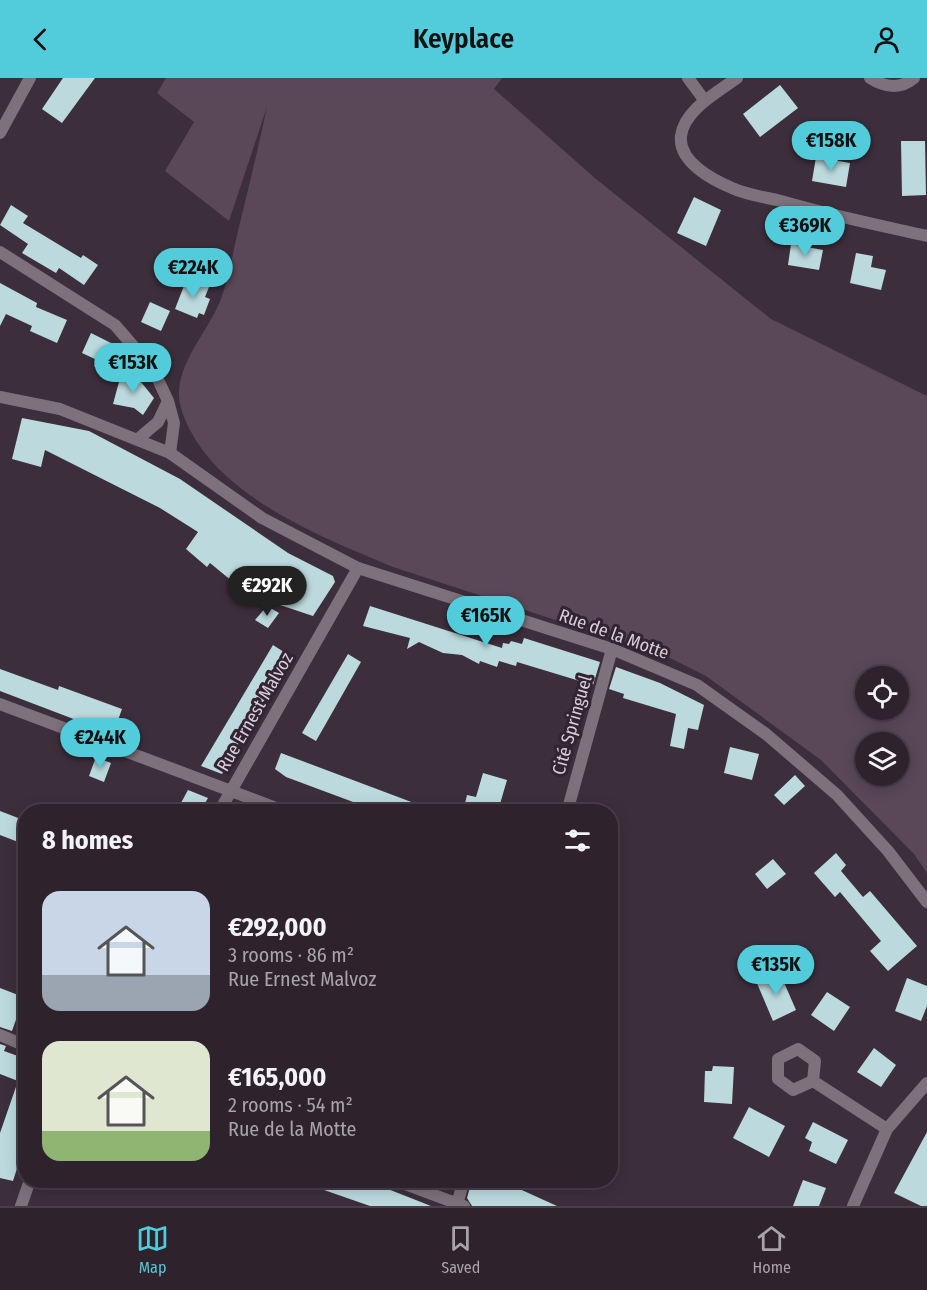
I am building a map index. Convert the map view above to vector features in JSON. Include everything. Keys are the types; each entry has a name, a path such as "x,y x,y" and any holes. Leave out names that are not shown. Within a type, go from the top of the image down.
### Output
{"street":[{"path":"0,133 30,78"},
{"path":"688,78 705,101"},
{"path":"736,78 705,101 689,117 681,137 686,154 695,167 733,188 826,214 927,236"},
{"path":"870,78 883,86 906,85 914,78"},
{"path":"0,252 116,325 153,369 168,401 174,423 170,453"},
{"name":"Rue de la Motte","path":"0,397 60,409 170,453 262,518 358,568 612,649 697,685 766,734 837,795 888,851 927,902"},
{"path":"138,439 158,422 168,401"},
{"name":"Rue Ernest Malvoz","path":"224,804 358,568"},
{"name":"Cité Springuel","path":"569,804 612,649"},
{"path":"0,704 266,804"},
{"path":"0,1035 18,1043"},
{"path":"813,1081 887,1130"},
{"path":"853,1206 887,1130 927,1083"},
{"path":"21,1206 27,1188"},
{"path":"415,1188 461,1205 463,1188"}],"shaded area":[{"path":"166,78 502,78 494,89 596,179 771,319 927,396 927,873 914,854 821,760 706,676 666,656 393,567 337,543 279,514 227,477 206,455 190,430 180,406 179,391 185,366 218,305 225,285 267,107 229,221 165,171 194,122 157,93"}],"building":[{"path":"63,78 95,78 62,123 42,109"},
{"path":"780,85 798,108 760,137 743,114"},
{"path":"901,141 925,141 926,195 902,196"},
{"path":"816,157 850,163 846,187 812,181"},
{"path":"694,197 721,210 706,246 677,233"},
{"path":"11,205 28,216 23,223 81,258 83,255 98,265 84,285 59,268 56,273 22,253 28,244 0,225"},
{"path":"791,244 823,250 819,270 788,265"},
{"path":"856,253 873,256 871,267 886,270 881,290 850,283"},
{"path":"187,278 209,287 205,297 210,299 204,315 199,313 197,318 175,309"},
{"path":"0,283 37,303 36,307 67,320 57,343 30,331 32,326 6,314 0,326"},
{"path":"150,302 170,311 161,331 141,322"},
{"path":"91,333 119,347 107,372 94,366 97,360 82,353"},
{"path":"132,371 154,398 143,415 134,408 113,404 120,378"},
{"path":"22,418 89,431 180,479 288,553 333,576 335,582 313,616 271,602 273,600 242,580 238,586 210,563 207,567 186,549 198,532 160,508 45,450 41,467 12,459"},
{"path":"267,606 279,613 268,628 255,620"},
{"path":"370,606 502,648 503,643 509,644 511,641 522,644 524,638 600,662 593,685 517,662 516,666 499,661 497,667 480,661 479,664 462,655 443,653 419,642 407,649 410,638 363,626"},
{"path":"273,645 290,656 222,774 201,766"},
{"path":"348,654 361,662 316,741 302,733"},
{"path":"616,667 660,683 704,705 698,730 688,728 684,749 670,746 676,714 623,698 624,694 609,689"},
{"path":"0,669 58,690 59,686 122,709 113,734 0,691"},
{"path":"730,747 759,754 752,780 724,773"},
{"path":"281,753 417,804 359,804 286,777 275,769"},
{"path":"96,757 111,763 104,782 89,776"},
{"path":"483,773 507,780 500,804 465,804 467,795 476,797"},
{"path":"795,775 805,786 784,805 774,795"},
{"path":"188,790 208,798 205,804 180,804"},
{"path":"0,811 18,818 18,842 0,835"},
{"path":"836,853 846,865 841,871 863,897 870,891 917,946 888,971 870,951 881,941 840,892 835,897 814,873"},
{"path":"773,859 786,874 767,889 755,874"},
{"path":"779,971 796,1010 773,1021 756,981"},
{"path":"907,978 927,986 927,1006 921,1021 895,1011"},
{"path":"0,988 18,995 18,1014 12,1031 0,1027"},
{"path":"827,992 850,1007 834,1031 811,1015"},
{"path":"0,1044 6,1046 4,1051 18,1056 18,1081 0,1074"},
{"path":"874,1048 896,1065 881,1087 857,1072"},
{"path":"713,1066 734,1067 732,1104 704,1102 705,1071 712,1071"},
{"path":"18,1081 18,1165 13,1181 0,1178 0,1133"},
{"path":"749,1107 785,1126 769,1157 733,1138"},
{"path":"813,1122 848,1140 836,1164 809,1151 812,1142 805,1138"},
{"path":"927,1132 927,1206 921,1206 894,1193"},
{"path":"803,1180 826,1188 819,1206 793,1206"},
{"path":"318,1188 385,1188 431,1206 370,1206"},
{"path":"470,1188 518,1188 557,1206 472,1206 467,1198"}]}
